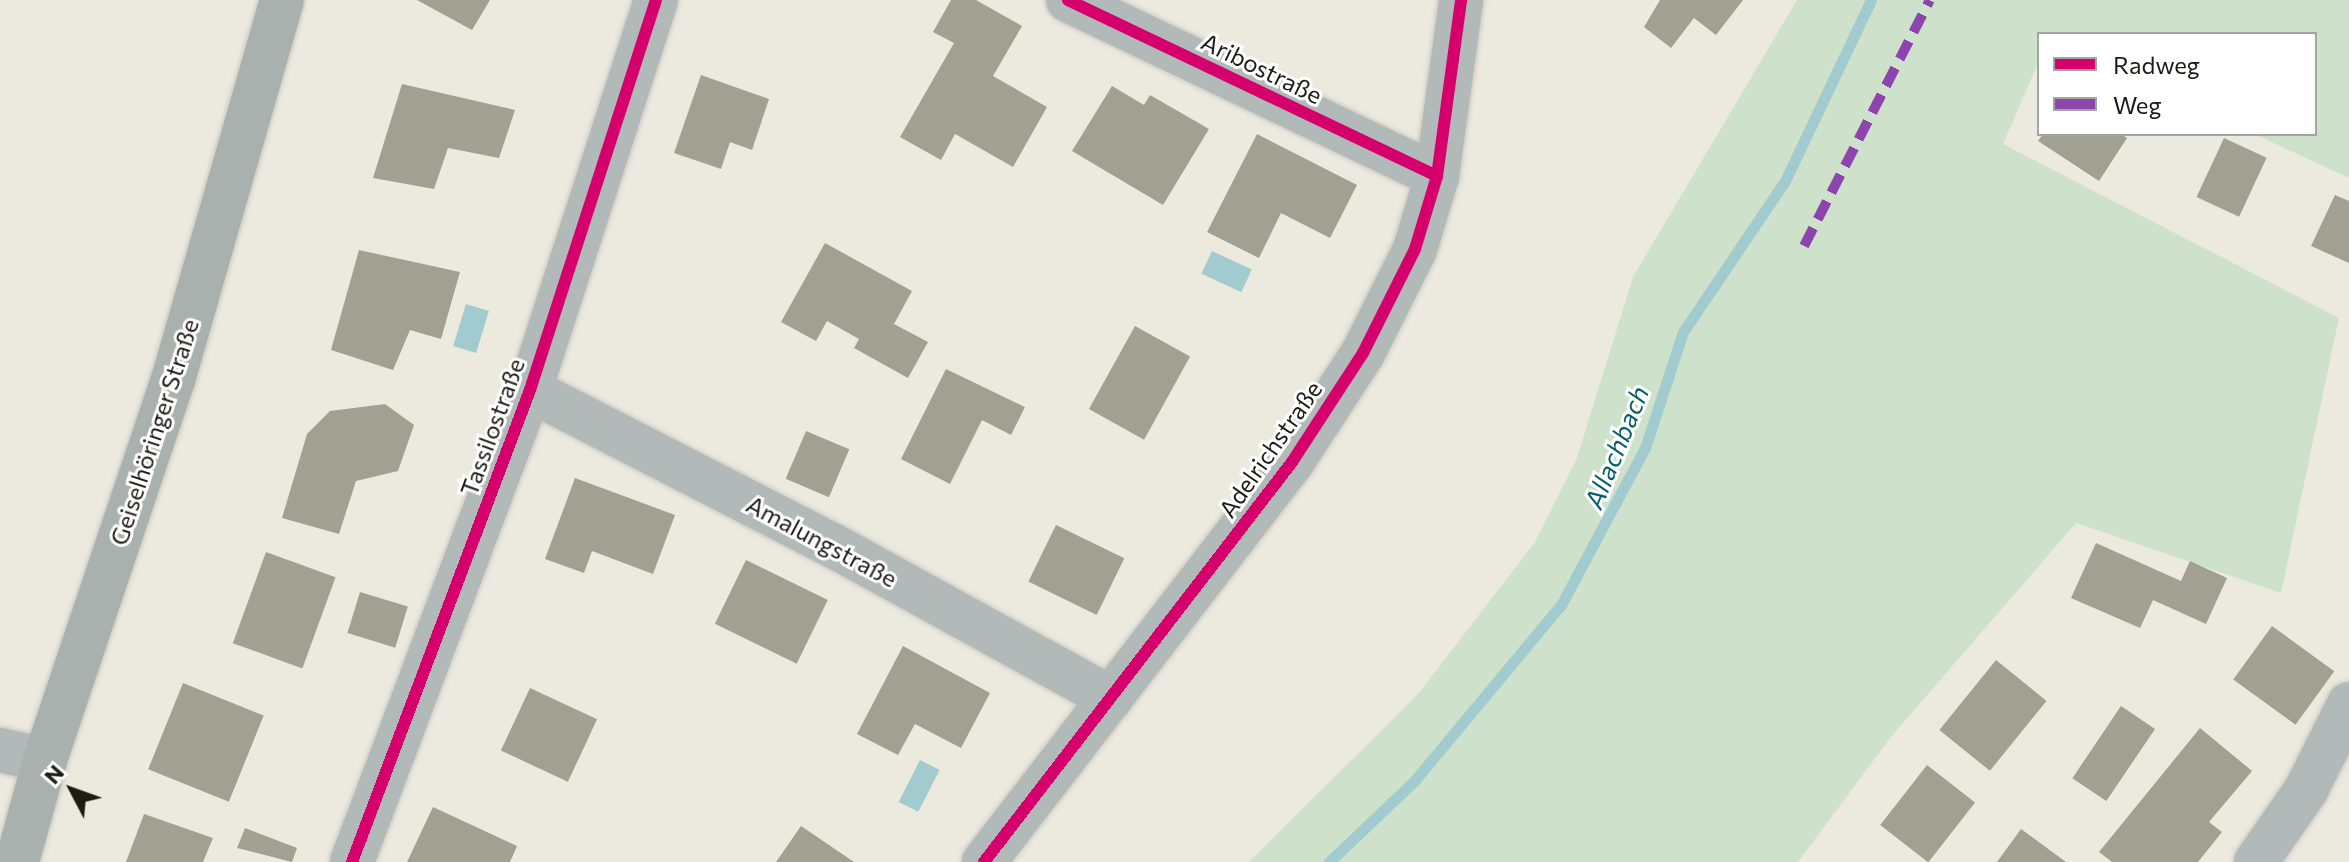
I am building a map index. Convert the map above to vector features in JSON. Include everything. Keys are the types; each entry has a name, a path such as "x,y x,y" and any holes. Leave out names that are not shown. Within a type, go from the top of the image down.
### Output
{"main road":[{"name":"Geiselhöringer Straße","path":"17,862 45,760 173,380 282,0"}],"street":[{"name":"Tassilostraße","path":"352,862 530,390 656,0"},
{"name":"Aribostraße","path":"1068,0 1437,176"},
{"name":"Adelrichstraße","path":"984,862 1292,462 1363,353 1415,249 1437,176 1461,0"},
{"name":"Amalungstraße","path":"530,390 834,546 1111,698"},
{"path":"2256,862 2306,790 2349,704"},
{"path":"0,750 45,760"}],"green space":[{"path":"1797,0 2349,0 2349,178 2258,136 2317,136 2317,32 2037,32 2037,66 2003,144 2339,318 2281,593 2076,523 1891,737 1798,862 1249,862 1418,694 1535,542 1577,458 1633,277"}],"water":[{"path":"1212,251 1252,270 1241,292 1201,274"},
{"path":"466,304 489,311 476,353 453,346"},
{"path":"920,760 940,770 918,812 899,802"}],"building":[{"path":"417,0 490,0 472,30"},
{"path":"951,0 976,0 1022,26 993,76 1047,107 1013,167 955,134 941,160 900,137 954,43 933,32"},
{"path":"1660,0 1743,0 1716,35 1694,18 1671,48 1644,27"},
{"path":"701,75 769,99 752,150 730,142 721,169 674,153"},
{"path":"402,84 515,110 499,158 448,148 434,189 373,178"},
{"path":"1112,86 1144,105 1150,95 1209,129 1163,205 1072,151"},
{"path":"1257,134 1357,185 1330,238 1281,213 1259,258 1207,232"},
{"path":"2042,136 2127,138 2099,181 2038,141"},
{"path":"2224,138 2267,158 2239,217 2197,197"},
{"path":"2335,195 2349,201 2349,263 2311,246"},
{"path":"825,243 912,291 894,324 928,342 908,378 854,348 859,339 827,321 816,341 781,322"},
{"path":"359,250 460,272 441,339 410,330 393,370 331,350"},
{"path":"1135,326 1190,357 1144,440 1089,409"},
{"path":"946,369 1025,407 1011,435 982,420 950,484 901,459"},
{"path":"385,404 414,425 398,471 356,481 339,534 282,518 307,434 330,411"},
{"path":"806,431 849,449 829,497 786,479"},
{"path":"575,478 675,515 653,574 592,551 584,573 545,559"},
{"path":"1056,525 1124,558 1097,615 1028,582"},
{"path":"2096,543 2181,581 2190,561 2227,578 2206,624 2153,600 2140,628 2071,598"},
{"path":"266,552 336,577 302,668 233,643"},
{"path":"746,560 828,600 797,664 715,624"},
{"path":"360,592 408,607 395,648 347,633"},
{"path":"2272,626 2334,671 2296,725 2233,679"},
{"path":"903,646 990,693 961,748 915,724 898,755 857,734"},
{"path":"1996,660 2047,701 1990,771 1939,730"},
{"path":"183,683 264,716 229,802 148,769"},
{"path":"530,688 597,719 568,782 501,751"},
{"path":"2121,706 2155,729 2106,801 2072,778"},
{"path":"2200,728 2252,771 2209,822 2222,832 2198,862 2112,862 2099,852"},
{"path":"1927,765 1975,803 1929,862 1880,825"},
{"path":"433,807 517,846 510,862 407,862"},
{"path":"144,814 213,838 203,862 126,862"},
{"path":"801,826 854,862 776,862"},
{"path":"245,828 297,848 292,862 237,848"},
{"path":"2021,829 2066,862 1997,862"}],"waterway":[{"name":"Allachbach","path":"1329,862 1415,780 1561,605 1645,448 1683,332 1785,181 1871,0"}],"marked path":[{"path":"1804,246 1930,0"}],"cycle path":[{"path":"352,862 530,390 656,0"},
{"path":"1068,0 1437,176"},
{"path":"984,862 1292,462 1363,353 1415,249 1437,176 1461,0"}]}
